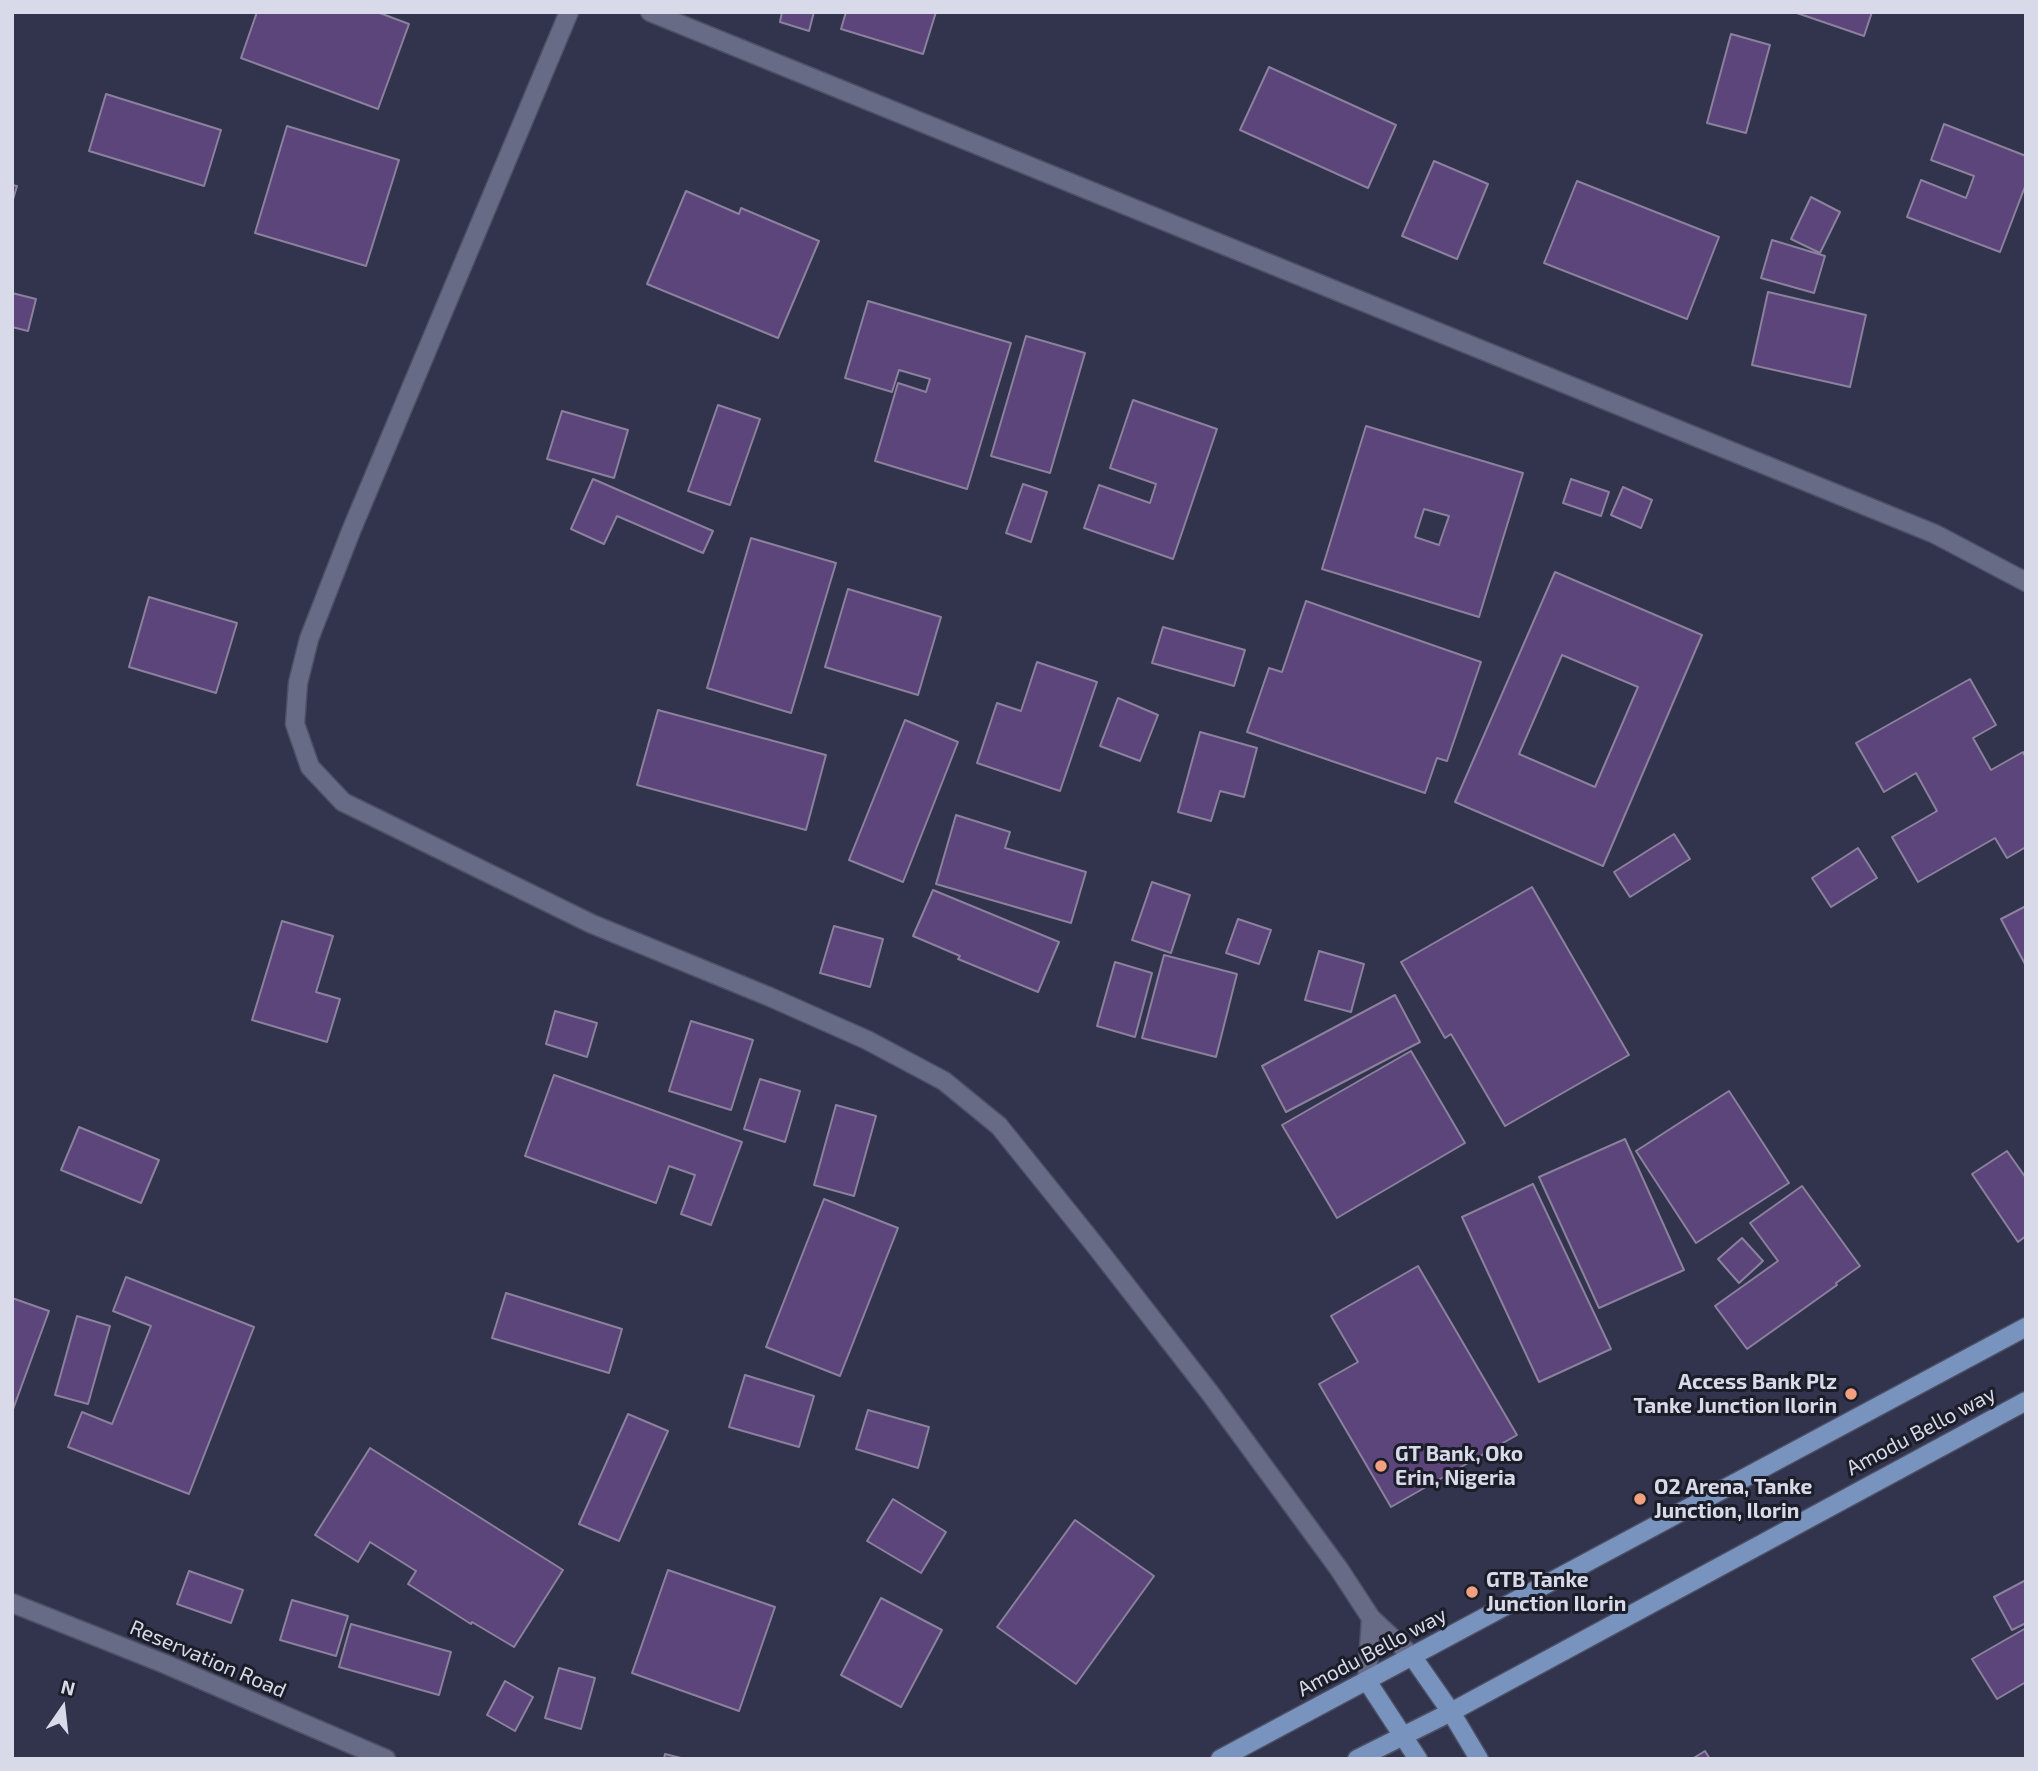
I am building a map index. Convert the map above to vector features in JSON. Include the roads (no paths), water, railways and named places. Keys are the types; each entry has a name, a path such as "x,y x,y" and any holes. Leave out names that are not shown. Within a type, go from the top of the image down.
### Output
{"main road":[{"name":"Amodu Bello way","path":"1220,1759 2026,1327"},
{"name":"Amodu Bello way","path":"1357,1759 1451,1712 2026,1401"},
{"path":"1412,1656 1451,1712 1479,1759"},
{"path":"1367,1681 1418,1759"}],"street":[{"path":"569,12 351,531 309,639 298,683 295,724 310,767 343,802 592,925 782,1002 867,1040 944,1081 999,1126 1210,1393 1339,1569 1371,1618 1412,1656"},
{"path":"650,12 1935,534 2026,582"},
{"name":"Reservation Road","path":"12,1603 165,1664 386,1759"},
{"path":"1367,1681 1371,1618"}],"place":[{"name":"Access Bank Plz Tanke Junction Ilorin","path":"1851,1394"},
{"name":"GT Bank, Oko Erin, Nigeria","path":"1381,1466"},
{"name":"O2 Arena, Tanke Junction, Ilorin","path":"1640,1499"},
{"name":"GTB Tanke Junction Ilorin","path":"1472,1592"}]}
